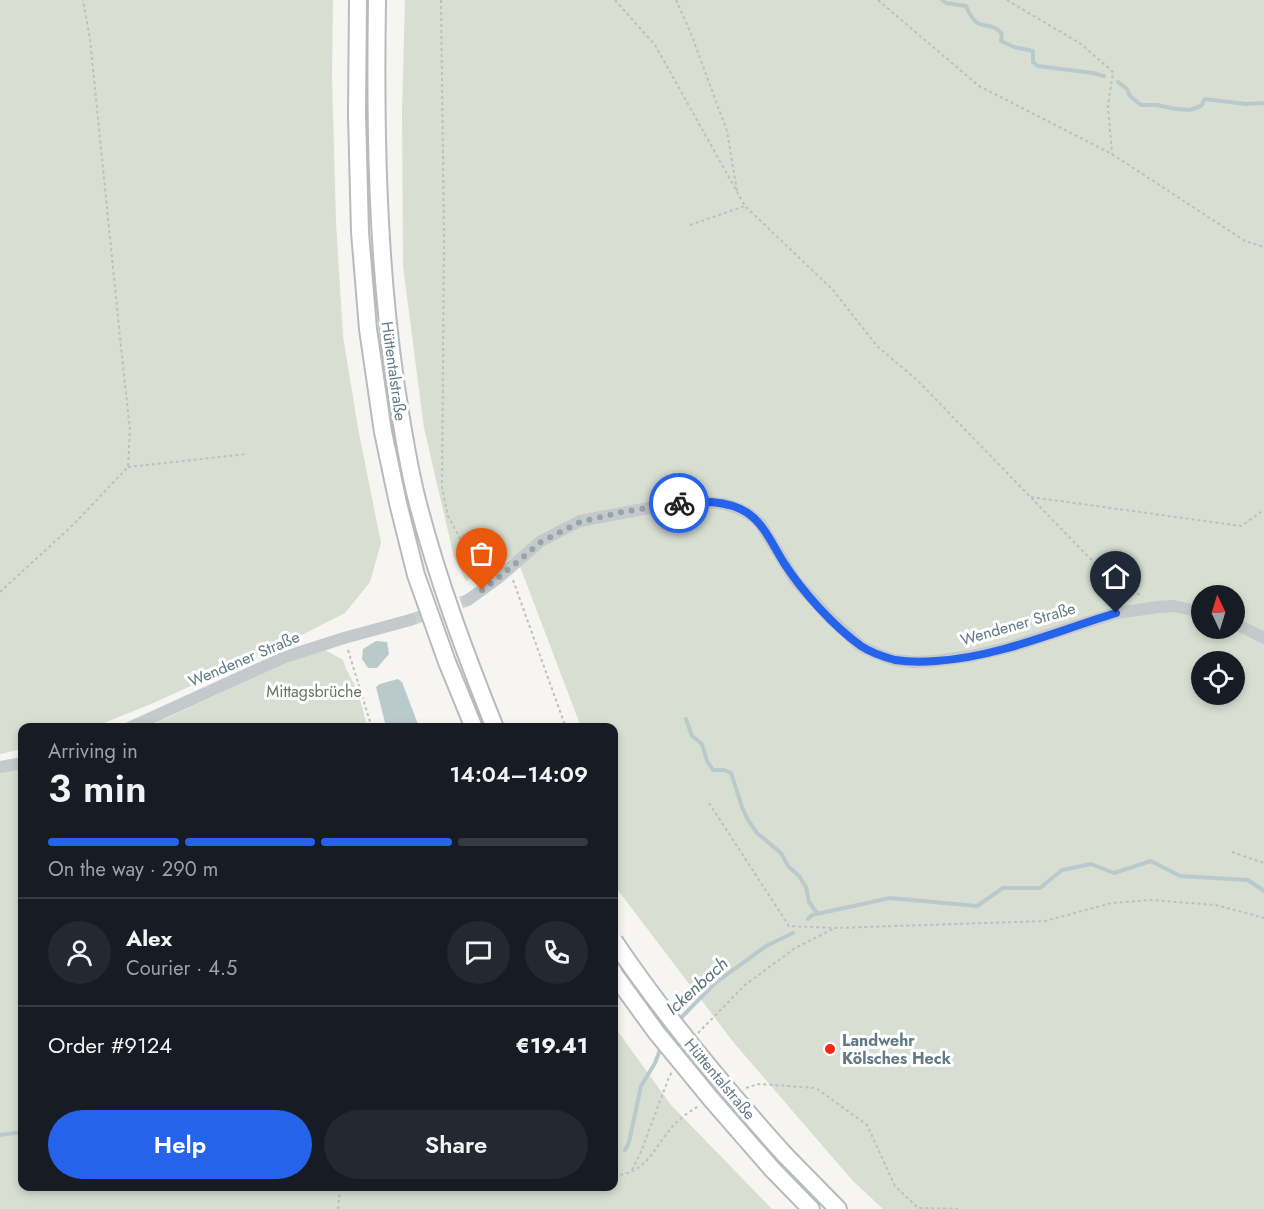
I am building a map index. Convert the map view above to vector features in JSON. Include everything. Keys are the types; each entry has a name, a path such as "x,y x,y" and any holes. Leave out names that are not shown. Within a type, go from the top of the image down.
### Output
{"highway":[{"name":"Hüttentalstraße","path":"358,0 357,114 360,232 368,329 383,432 416,575 472,723"},
{"name":"Hüttentalstraße","path":"377,0 376,117 380,232 388,327 402,428 417,499 436,570 466,656 493,723"},
{"name":"Hüttentalstraße","path":"618,946 725,1088 785,1155 838,1209"},
{"name":"Hüttentalstraße","path":"618,980 656,1032 711,1100 811,1209"}],"street":[{"name":"Wendener Straße","path":"468,600 541,542 580,522 664,505 708,502 724,504 748,513 760,524 795,580 830,618 862,647 894,660 924,661 972,656 1011,647 1116,613 1174,606 1191,610"},
{"name":"Wendener Straße","path":"140,723 285,657 410,620"},
{"path":"1245,628 1264,638"},
{"path":"0,767 18,764"}],"path":[{"path":"83,0 90,39 130,430 128,467"},
{"path":"441,0 444,238 442,488 448,516 461,540 497,579"},
{"path":"615,0 655,45 745,206 833,290 877,346 918,381 1106,575 1158,607"},
{"path":"676,0 690,30 727,131 737,193"},
{"path":"878,0 979,86 1113,154 1245,241 1264,247"},
{"path":"1007,0 1081,44 1113,72 1108,107 1113,154"},
{"path":"690,225 745,206"},
{"path":"0,592 73,525 128,467 247,454"},
{"path":"1029,496 1241,526 1264,510"},
{"path":"509,569 564,723"},
{"path":"344,638 370,723"},
{"path":"709,803 789,926 836,928 1046,921 1112,903 1151,900 1216,905 1264,918"},
{"path":"1232,852 1264,863"},
{"path":"694,1039 700,1030 745,985 795,948 836,928"},
{"path":"630,1172 641,1152 669,1077 675,1068"},
{"path":"746,1088 758,1084 816,1088 867,1125 895,1186 918,1208 959,1209"},
{"path":"618,1174 630,1172 647,1161 674,1125 697,1107 706,1103"},
{"path":"338,1209 340,1191"}],"green space":[{"path":"0,0 333,0 332,75 336,223 343,336 358,428 381,543 370,582 345,613 286,643 104,723 18,723 18,750 0,754"},
{"path":"405,0 1264,0 1264,1209 883,1209 852,1180 734,1043 618,890 618,723 579,723 516,556 466,581 454,557 424,428 403,266 402,110"},
{"name":"Mittagsbrüche","path":"325,650 343,660 358,693 366,723 156,723 286,663"},
{"path":"18,769 18,1191 618,1191 618,1032 671,1105 772,1209 0,1209 0,772"}],"shaded area":[{"path":"376,641 387,642 389,654 377,668 368,668 362,659 363,649"},
{"path":"398,679 402,682 417,723 385,723 376,687"}],"waterway":[{"path":"942,0 946,3 966,6 975,21 997,29 1002,34 1001,41 1014,47 1033,51 1033,62 1038,66 1104,76"},
{"path":"1118,82 1141,105 1190,110 1201,106 1205,99 1246,104 1264,103"},
{"path":"686,719 692,736 702,744 707,761 713,770 724,770 731,773 748,820 757,833 781,853 788,866 799,876 806,887 809,902 817,913"},
{"name":"Ickenbach","path":"808,919 812,915 890,898 977,906 1003,888 1040,888 1062,870 1091,864 1114,873 1151,861 1180,876 1248,880 1264,891"},
{"name":"Ickenbach","path":"678,1021 714,984 766,946 793,933"},
{"name":"Ickenbach","path":"625,1150 629,1142 641,1086 655,1063 661,1047"},
{"path":"0,1135 18,1133"}],"tunnel":[{"path":"410,620 468,600"}],"way so far":[{"path":"482,590 541,542 580,522 622,512 679,503"}],"place":[{"name":"Landwehr Kölsches Heck","path":"830,1049"}],"route":[{"path":"679,503 724,504 748,513 760,524 795,580 830,618 862,647 894,660 934,661 972,656 1011,647 1116,613"}]}
